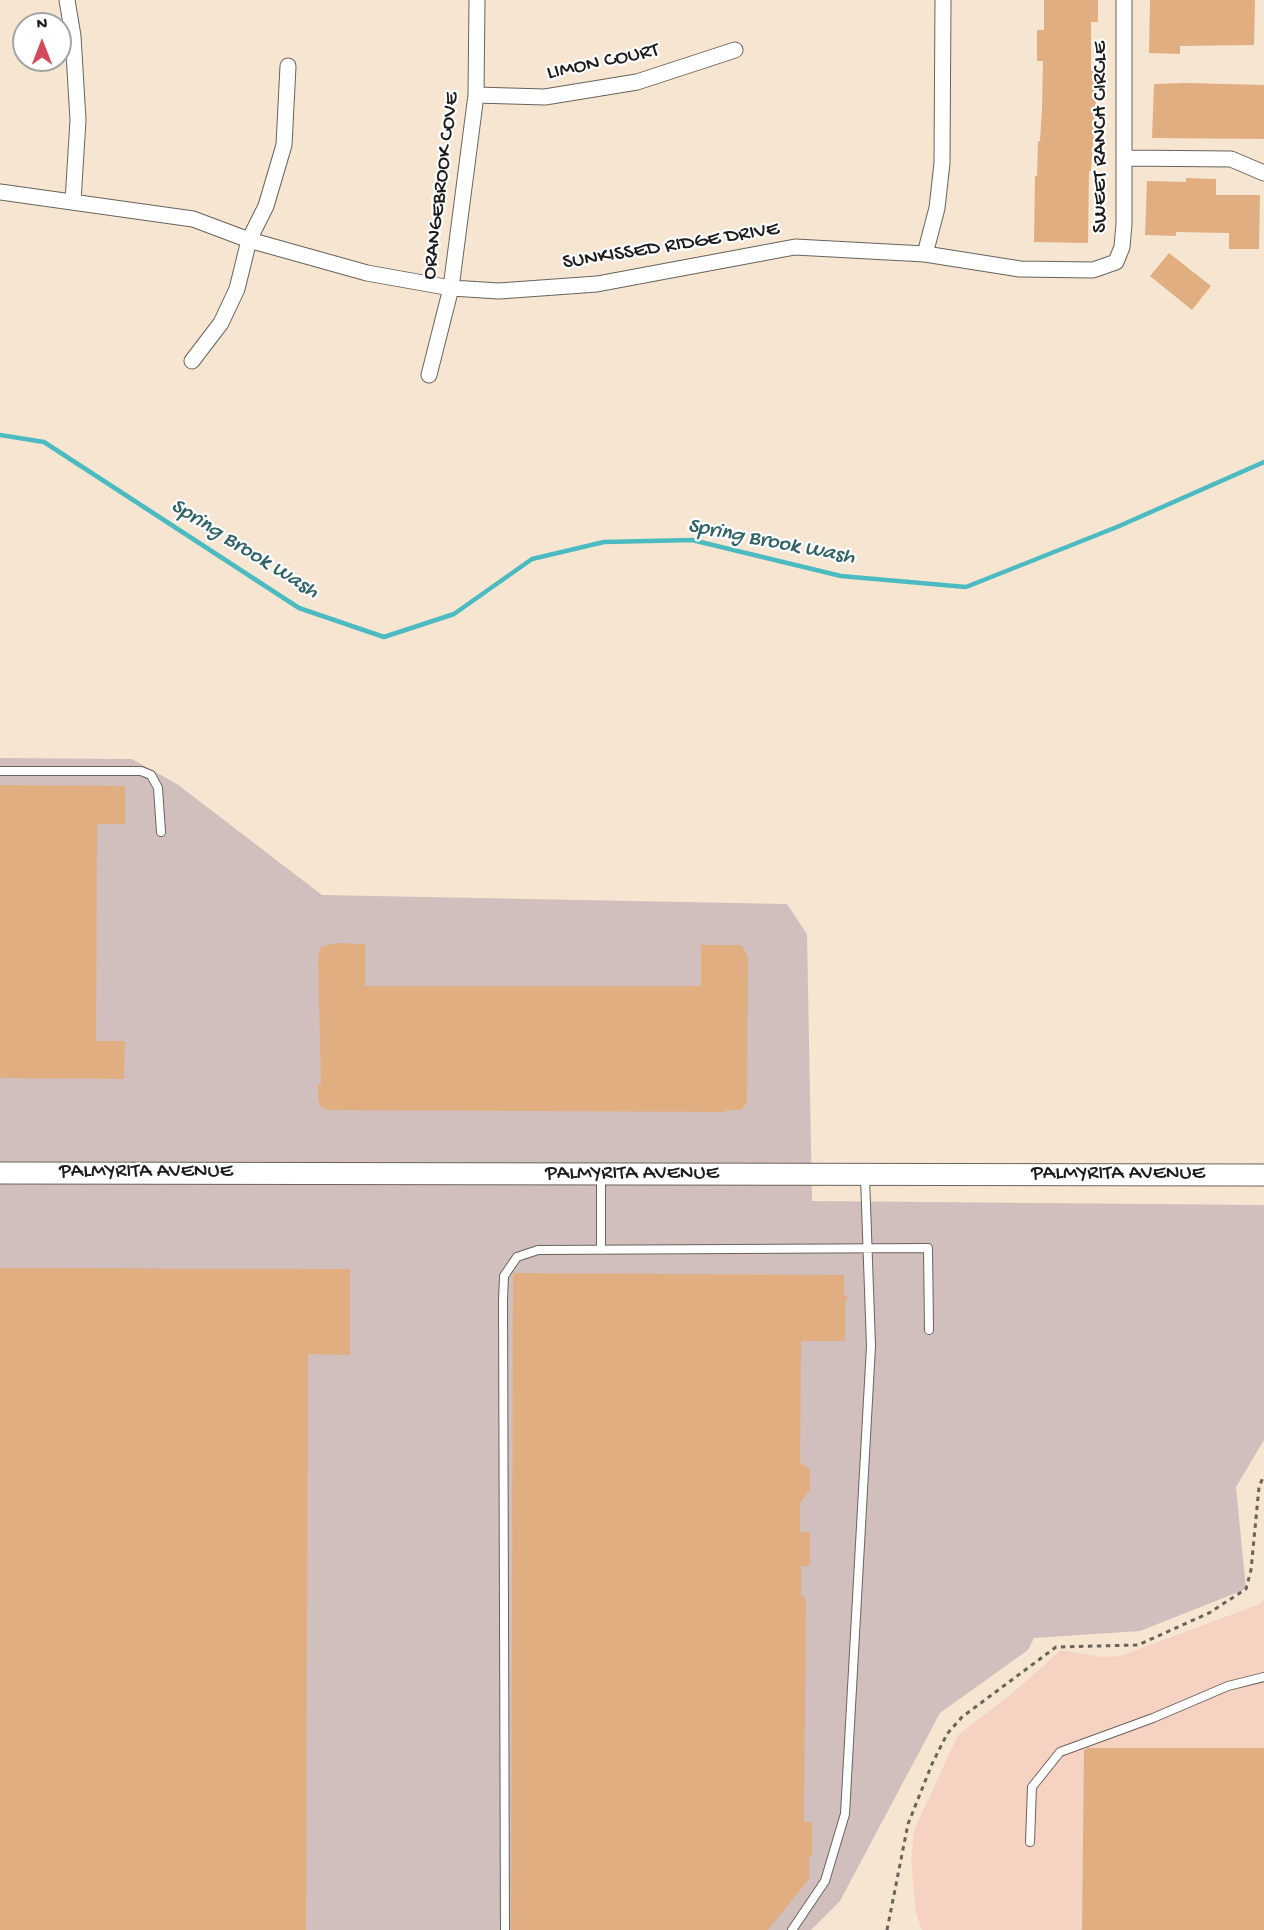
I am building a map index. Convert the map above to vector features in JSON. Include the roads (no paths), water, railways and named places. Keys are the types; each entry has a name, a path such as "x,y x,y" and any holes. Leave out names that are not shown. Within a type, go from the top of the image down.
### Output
{"street":[{"path":"67,0 73,36 78,120 73,201"},
{"name":"ORANGEBROOK COVE","path":"429,375 452,288 476,95 477,0"},
{"path":"925,254 937,208 942,163 943,0"},
{"name":"SWEET RANCH CIRCLE","path":"1106,267 1116,262 1122,247 1124,0"},
{"name":"LIMON COURT","path":"476,95 545,97 637,82 735,50"},
{"path":"192,361 225,315 237,289 249,240 266,206 284,145 288,66"},
{"path":"1124,158 1231,159 1264,173"},
{"name":"SUNKISSED RIDGE DRIVE","path":"0,192 193,219 249,240 367,273 452,288 499,291 597,284 795,247 925,254 1020,269 1093,270 1106,267"},
{"name":"PALMYRITA AVENUE","path":"0,1173 1264,1176"}],"lane":[{"path":"0,771 141,771 151,775 158,788 161,832"},
{"path":"601,1175 601,1250"},
{"path":"792,1930 825,1881 845,1814 871,1347 865,1176"},
{"path":"505,1930 504,1276 517,1257 538,1250 928,1248 929,1330"},
{"path":"1030,1842 1032,1787 1060,1752 1153,1718 1228,1686 1264,1677"}],"waterway":[{"name":"Spring Brook Wash","path":"0,435 44,442 299,608 384,637 454,614 532,559 604,542 692,540 841,576 966,587 1117,527 1264,462"}]}
